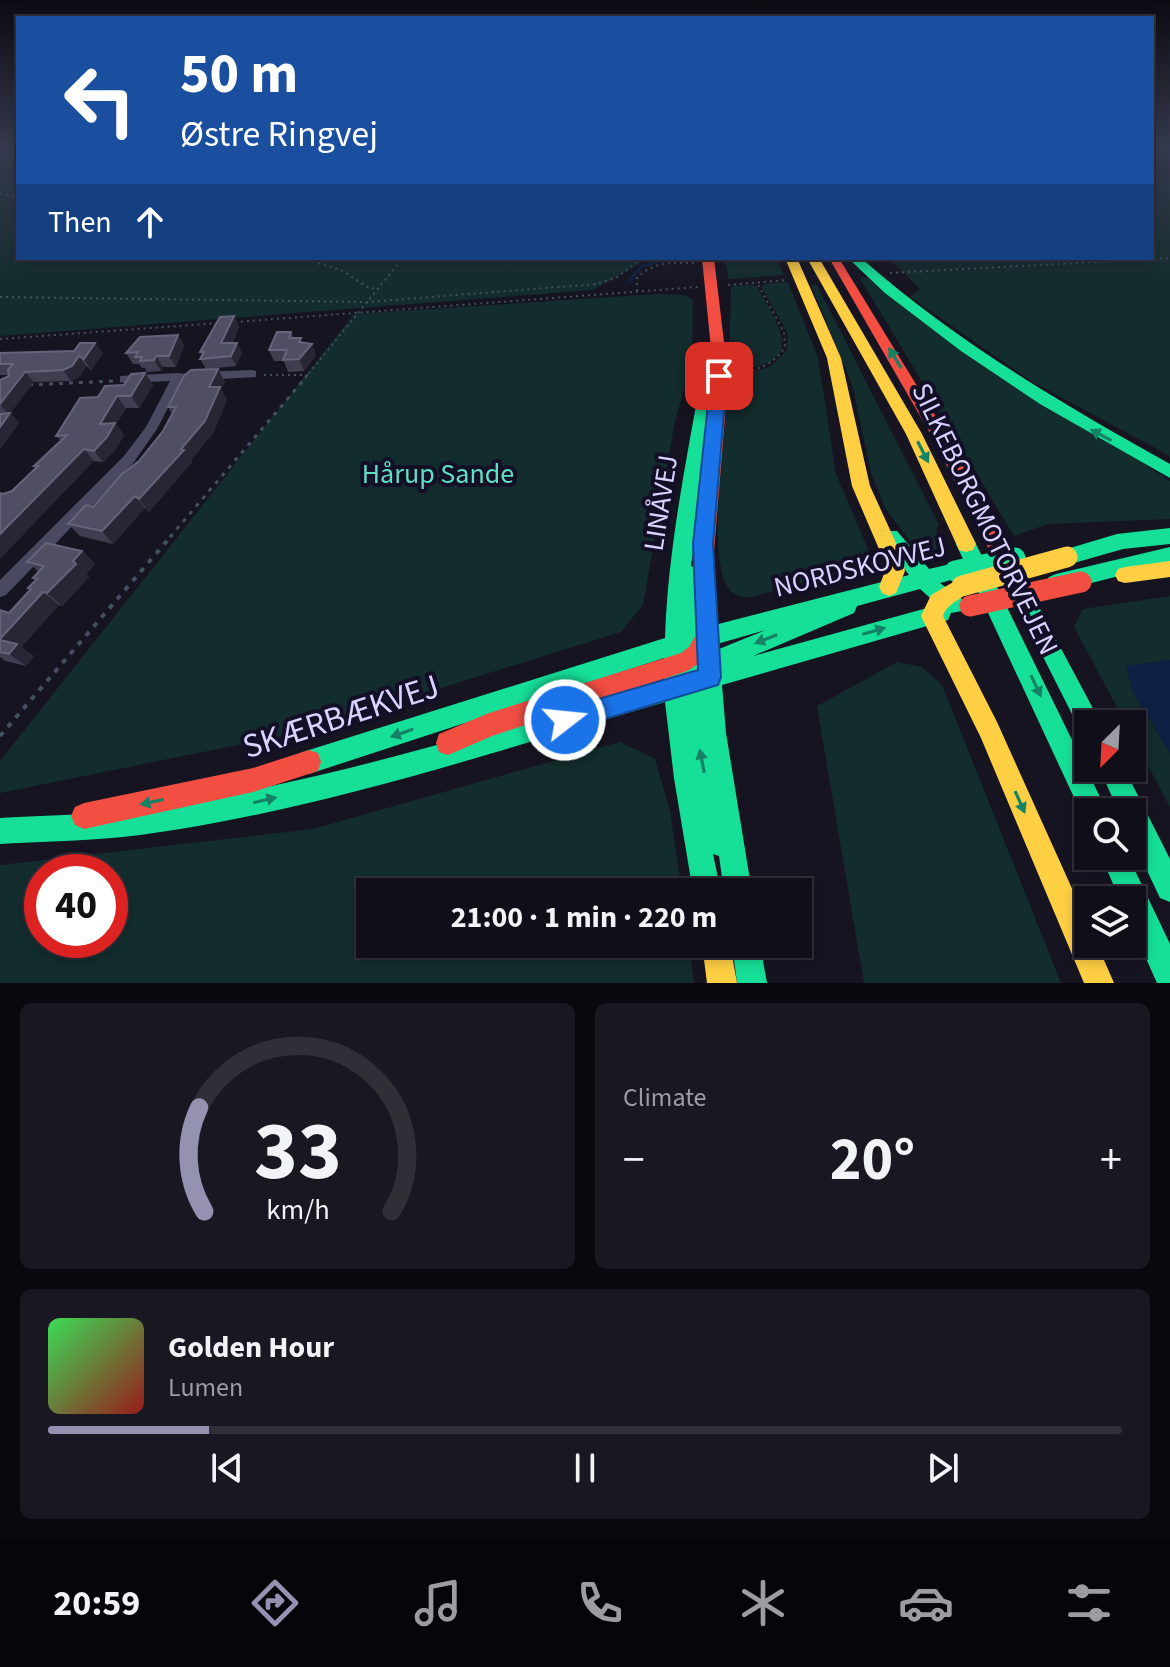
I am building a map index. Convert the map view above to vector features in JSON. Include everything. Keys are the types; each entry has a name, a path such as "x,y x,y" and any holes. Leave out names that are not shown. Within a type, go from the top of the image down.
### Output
{"main road":[{"path":"692,663 829,616 889,587 895,571 859,478 834,358 792,260"},
{"name":"SILKEBORGMOTORVEJEN","path":"814,260 914,434 1087,798"},
{"name":"SILKEBORGMOTORVEJEN","path":"834,260 939,435 1082,710"},
{"path":"856,260 913,312 993,371 1058,411 1170,472"},
{"name":"LINÅVEJ","path":"692,663 719,393 719,359 703,261"},
{"name":"LINÅVEJ","path":"692,663 679,567 715,328"},
{"path":"874,515 941,597 969,606"},
{"path":"1099,983 989,730 932,616 932,608 958,579 1128,540 1170,536"},
{"path":"692,663 932,616 1170,555"},
{"path":"1078,579 1170,569"},
{"name":"NORDSKOVVEJ","path":"692,663 889,587 923,578 958,579"},
{"name":"SKÆRBÆKVEJ","path":"21,829 253,780 644,656 692,663"},
{"path":"692,663 706,878"},
{"path":"692,663 714,733 733,878"},
{"name":"SKÆRBÆKVEJ","path":"0,831 138,822 251,803 387,769 692,663"},
{"path":"1118,782 1170,888"},
{"path":"1120,870 1170,977"},
{"path":"718,958 722,983"}],"street":[{"path":"124,379 252,374"},
{"path":"0,590 129,459 151,429 178,377"}],"path":[{"path":"308,260 341,270 369,288 377,289"},
{"path":"0,736 309,375 401,260"},
{"path":"0,297 368,302 596,284 616,278 640,260"},
{"path":"881,273 1131,260"},
{"path":"637,291 637,278 649,268 666,263 703,261"},
{"path":"728,285 790,280"},
{"path":"727,372 766,366 775,361 785,347 784,332 757,283"},
{"path":"236,322 698,287"},
{"path":"0,339 221,323"},
{"path":"252,374 309,375"},
{"path":"17,385 124,379"}],"green space":[{"path":"0,195 16,195 16,260 646,260 593,290 0,336"},
{"path":"1154,195 1170,195 1170,456 1031,381 910,297 920,289 891,260 1154,260"},
{"path":"724,260 777,260 784,275 729,279"},
{"path":"860,278 868,278 1170,481 1170,519 1048,524 1014,536"},
{"path":"788,282 818,358 836,474 872,558 870,564 744,597 732,592 723,577 719,553 719,490 728,377 770,367 787,350 788,334 761,287"},
{"path":"811,285 817,285 939,525 936,530 942,550 921,556 885,508 871,473 852,384"},
{"path":"731,286 757,287 774,317 782,342 780,352 772,360 735,370 729,366"},
{"name":"Hårup Sande","path":"657,294 684,295 693,300 692,363 675,421 643,605 621,632 297,733 0,793 0,761 354,314"},
{"path":"1170,596 1170,660 1128,666 1127,669 1133,691 1144,710 1118,710 1074,627 1083,609"},
{"path":"897,662 922,667 942,685 1061,983 864,983 817,706"},
{"path":"1146,713 1170,753 1170,807 1146,762"},
{"path":"620,742 655,759 670,811 680,878 356,878 356,958 691,958 694,983 0,983 0,865 24,862 24,958 128,958 128,854 96,854 313,829"}],"water":[{"path":"1170,660 1170,753 1133,691 1127,666"}],"building":[{"path":"234,316 221,343 237,343 231,356 200,359 204,352 200,352 220,317"},
{"path":"277,332 291,332 289,338 301,338 299,342 312,344 299,359 283,360 287,350 269,350"},
{"path":"178,335 169,356 140,361 142,357 135,357 138,352 126,353 140,337"},
{"path":"80,343 95,343 84,359 79,356 72,366 63,370 25,372 0,404 0,380 9,376 8,370 13,364 0,364 0,353 74,351"},
{"path":"218,369 209,387 220,387 205,421 181,449 184,450 139,499 135,496 102,531 68,524 86,505 93,507 122,474 139,461 163,431 176,407 168,407 184,376 191,370"},
{"path":"145,373 131,396 117,396 100,424 115,423 107,437 94,451 84,449 0,534 0,493 12,491 67,435 56,436 80,398 98,397 105,386 124,385 131,374"},
{"path":"10,413 0,427 0,414"},
{"path":"46,543 82,551 73,561 76,564 47,593 43,592 0,639 0,610 9,613 31,589 28,588 37,579 33,578 44,566 27,562"},
{"path":"0,640 17,644 9,654 0,652"}],"waterway":[{"path":"629,281 642,266 665,260"}],"traffic: fast":[{"path":"856,260 927,320 1005,375 1170,472"},
{"path":"704,878 682,749 675,663 682,552 710,367"},
{"path":"890,536 934,591 955,605"},
{"path":"1117,542 1170,536"},
{"path":"1067,557 1128,540"},
{"path":"966,544 1087,798"},
{"path":"1056,583 1170,555"},
{"path":"955,571 1015,558"},
{"path":"309,762 675,645 955,571"},
{"path":"689,574 690,613 696,651"},
{"path":"1018,587 1082,710"},
{"path":"701,667 847,607"},
{"path":"0,831 138,822 251,803 336,784 941,613"},
{"path":"709,650 714,733 736,878"},
{"path":"684,677 693,701 720,843"},
{"path":"1118,782 1170,888"},
{"path":"1120,870 1170,977"},
{"path":"748,958 752,983"}],"traffic: slow":[{"path":"792,260 834,358 861,486 892,556 895,571 889,587"},
{"path":"814,260 914,434 966,544"},
{"path":"962,586 1067,557"},
{"path":"1125,575 1170,569"},
{"path":"962,586 938,601 932,616 989,730 1099,983"},
{"path":"718,958 722,983"}],"traffic: jam":[{"path":"708,260 719,359 719,393 703,564 709,650"},
{"path":"834,260 939,435 1018,587"},
{"path":"970,606 1081,582"},
{"path":"448,743 489,725 687,661 697,654 707,636"},
{"path":"84,816 253,780 309,762"}],"route":[{"path":"565,720 710,677 703,544 719,376"}]}
